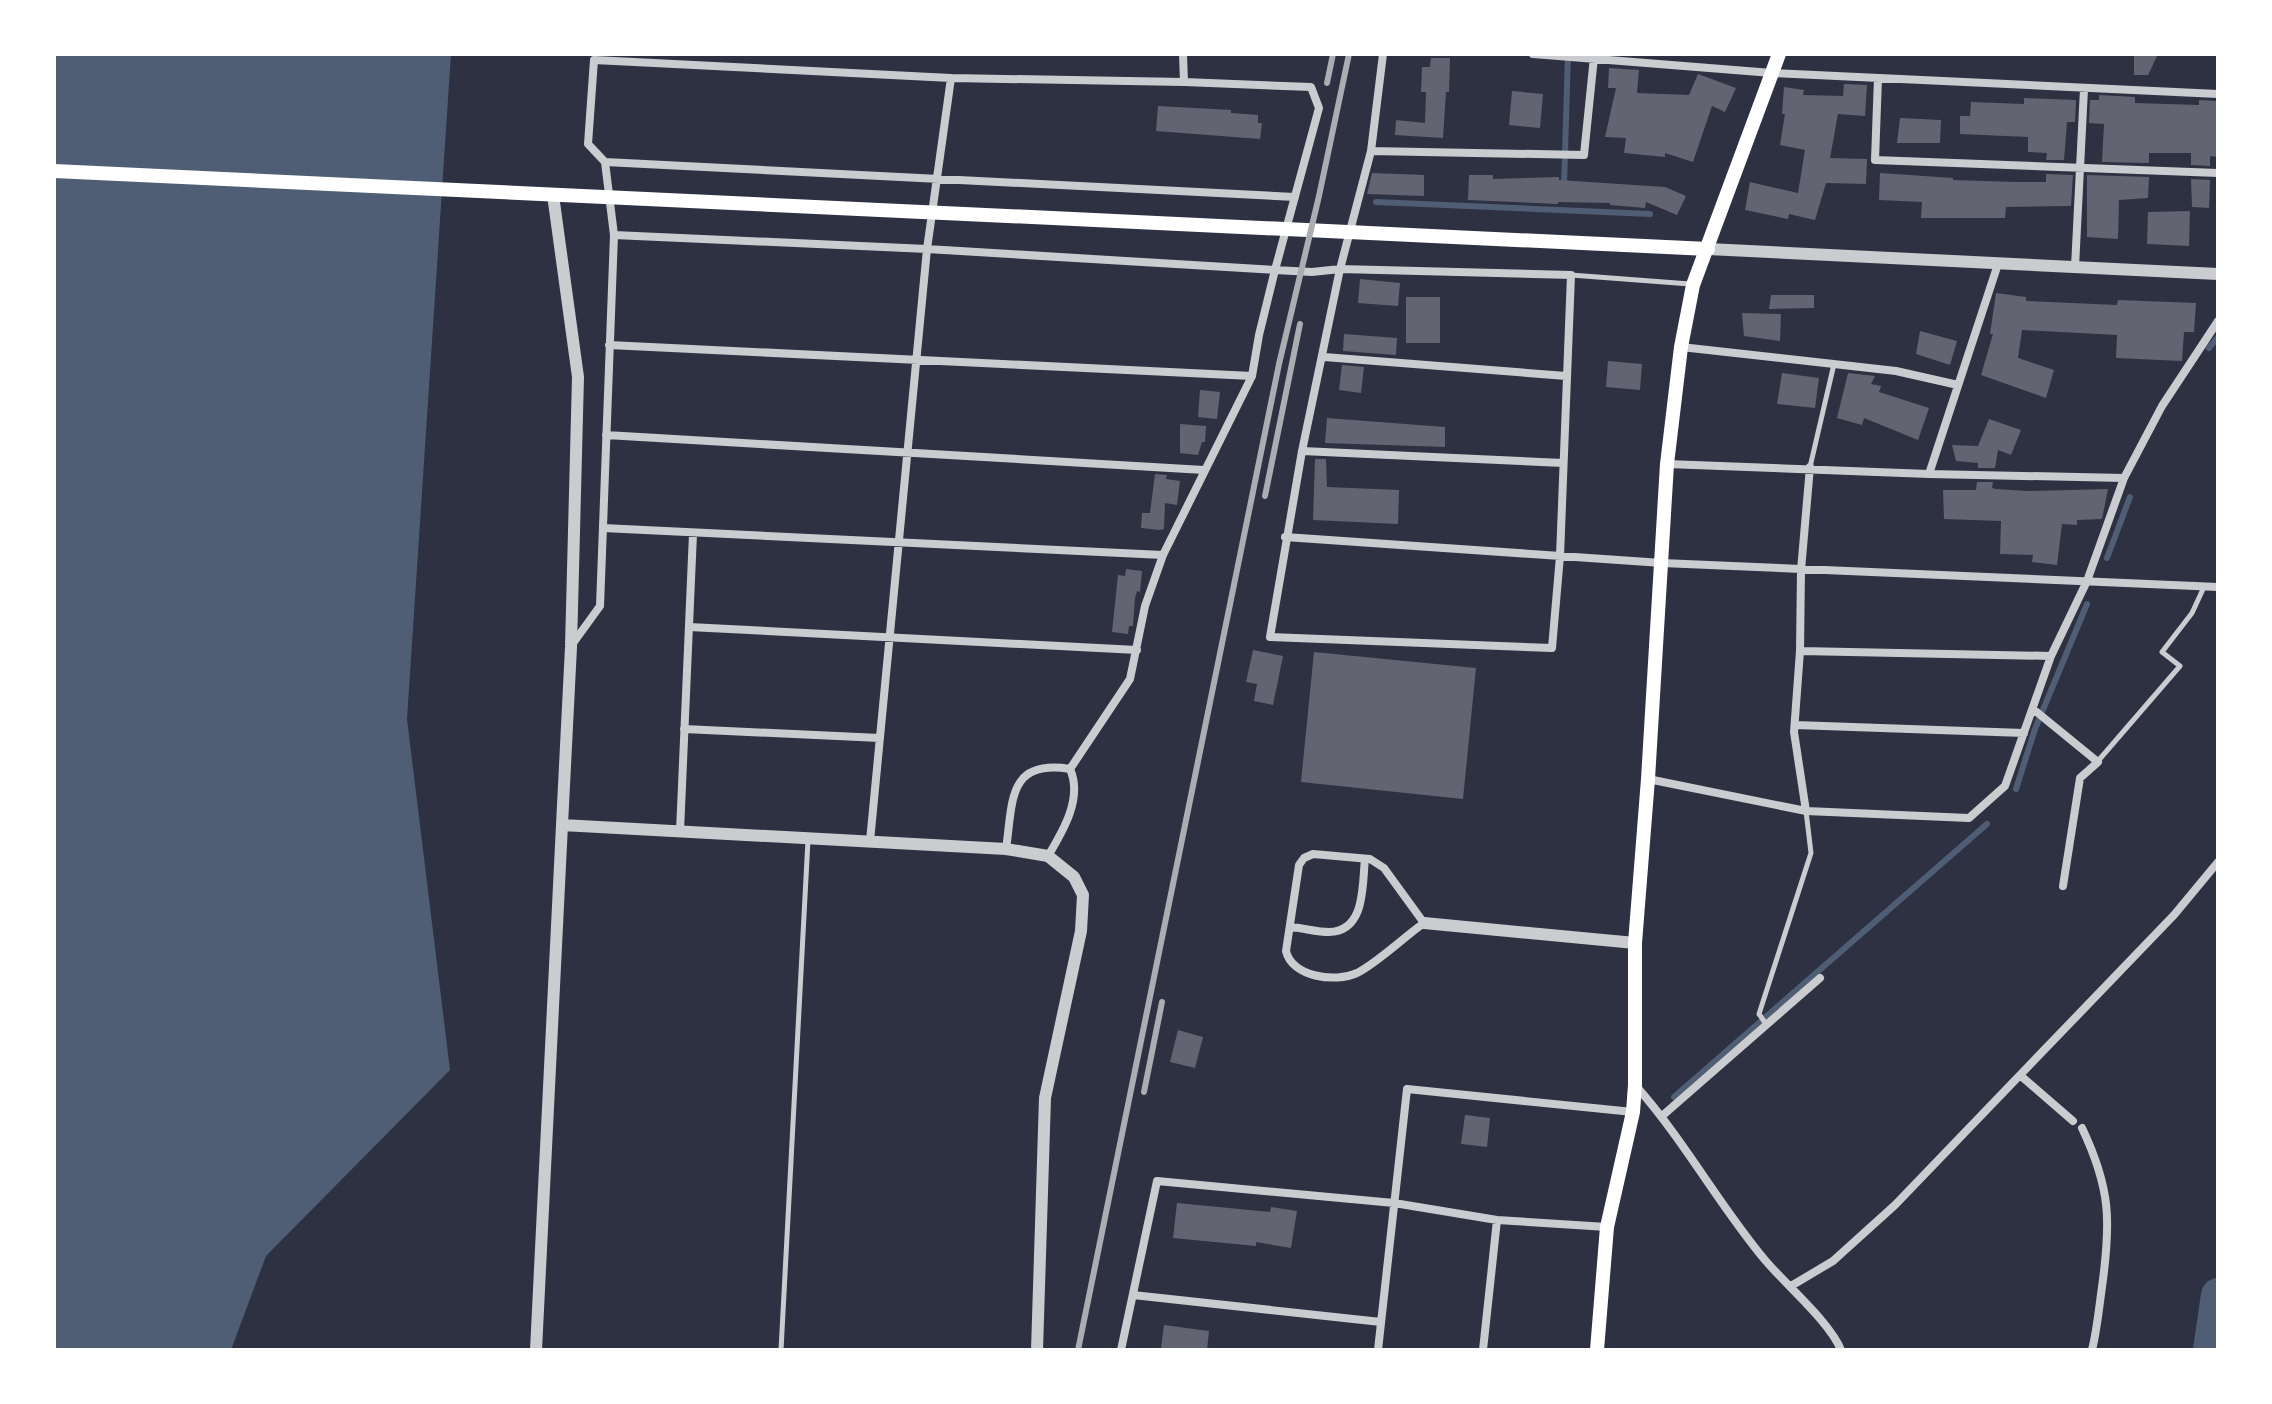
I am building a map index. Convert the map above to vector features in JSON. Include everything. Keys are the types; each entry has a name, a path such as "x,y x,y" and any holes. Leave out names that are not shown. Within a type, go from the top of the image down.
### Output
{"main road":[{"path":"1597,1350 1607,1227 1633,1112 1635,943 1667,464 1681,347 1693,285 1779,54"},
{"path":"54,171 1708,249"}],"street":[{"path":"1183,54 1184,82"},
{"path":"614,235 927,249 1312,272 1340,269 1571,275 1560,556 1552,648 1270,637 1302,451 1340,269 1371,151 1383,54"},
{"path":"1533,54 1772,73 2218,94"},
{"path":"1371,151 1584,155 1594,57"},
{"path":"571,647 600,606 614,235 605,162 588,144 594,60 951,78 1311,87 1319,108 1275,270 1252,376 1163,555 1145,606 1130,679 1070,769"},
{"path":"870,841 927,249 951,78"},
{"path":"1878,78 1875,160 2218,173"},
{"path":"2075,267 2084,89"},
{"path":"605,162 1295,197"},
{"path":"536,1350 571,647 578,377 553,195"},
{"path":"1708,249 2218,274"},
{"path":"1929,474 1998,264"},
{"path":"1648,779 1806,811 1969,818 2005,786 2051,656 2087,581 2124,478 2162,406 2218,321"},
{"path":"609,345 1252,376"},
{"path":"1681,347 1896,371 1958,385"},
{"path":"1324,357 1566,376"},
{"path":"606,435 1204,470"},
{"path":"1302,451 1563,463"},
{"path":"1667,464 2124,478"},
{"path":"1806,811 1795,725 1801,570 1810,467"},
{"path":"603,528 1163,555"},
{"path":"680,831 693,534"},
{"path":"1285,537 1662,563 2218,587"},
{"path":"689,627 1137,650"},
{"path":"1800,651 2051,656"},
{"path":"2033,710 2098,762 2080,778 2063,886"},
{"path":"1795,725 2024,733"},
{"path":"684,729 880,738"},
{"path":"1006,849 1015,791 1028,772 1047,766 1070,769"},
{"path":"1048,856 1066,827 1074,796 1074,779 1070,769"},
{"path":"562,825 1006,849 1048,856 1074,877 1083,895 1081,931 1045,1098 1037,1350"},
{"path":"1424,923 1384,868 1365,859 1313,854 1304,858 1299,865 1286,951 1288,961 1306,973 1340,977 1356,973 1424,923 1635,943"},
{"path":"1290,927 1331,932 1349,927 1359,911 1365,859"},
{"path":"1791,1286 1833,1261 1895,1205 2174,915 2218,862"},
{"path":"1662,1116 1820,978"},
{"path":"2021,1076 2073,1121"},
{"path":"1635,1085 1662,1116 1766,1261 1791,1286 1841,1350"},
{"path":"1378,1350 1407,1089 1633,1112"},
{"path":"2082,1128 2097,1160 2107,1197 2109,1236 2092,1350"},
{"path":"1121,1350 1157,1181 1394,1203 1497,1220 1607,1227"},
{"path":"1483,1350 1497,1220"},
{"path":"1133,1295 1381,1322"}],"lane":[{"path":"1571,275 1693,285"},
{"path":"1810,467 1835,363"},
{"path":"2098,762 2180,666 2162,652 2192,613 2204,586"},
{"path":"1767,1025 1759,1014 1811,853 1806,811"},
{"path":"781,1350 808,838"}],"water":[{"path":"54,54 451,54 407,719 450,1070 266,1256 231,1350 54,1350"}],"building":[{"path":"2134,54 2158,54 2148,75 2134,75"},
{"path":"1431,58 1450,58 1443,138 1395,135 1396,120 1425,123 1426,92 1421,92 1422,67 1430,67"},
{"path":"1609,68 1639,70 1637,93 1689,95 1698,74 1736,88 1725,112 1712,106 1693,162 1665,153 1665,157 1624,153 1626,138 1605,137 1616,88 1608,88"},
{"path":"1844,84 1867,85 1865,116 1838,114 1830,158 1867,159 1866,184 1826,183 1815,220 1789,214 1788,219 1745,210 1750,182 1798,193 1805,150 1780,145 1785,114 1782,114 1784,87 1804,90 1803,95 1843,96"},
{"path":"1512,91 1543,94 1540,128 1509,125"},
{"path":"2099,95 2135,97 2135,103 2199,105 2199,100 2218,101 2218,157 2210,156 2210,166 2191,165 2191,153 2149,153 2149,163 2102,162 2104,124 2089,123 2090,100 2099,100"},
{"path":"2024,98 2076,100 2075,122 2067,122 2064,160 2046,160 2047,153 2028,152 2028,137 1960,134 1960,116 1970,116 1971,102 2024,104"},
{"path":"1158,106 1231,110 1231,113 1258,115 1258,123 1262,123 1260,139 1156,131"},
{"path":"1900,118 1941,120 1940,143 1897,143"},
{"path":"1372,173 1424,175 1424,196 1367,194"},
{"path":"1880,173 2016,182 2046,182 2046,174 2073,175 2071,206 2006,207 2005,218 1921,218 1922,202 1879,200"},
{"path":"1469,175 1493,175 1493,179 1559,177 1559,180 1665,187 1686,196 1677,215 1646,202 1645,208 1610,203 1468,200"},
{"path":"2087,175 2149,177 2148,198 2119,200 2118,239 2087,237"},
{"path":"2191,179 2210,180 2209,208 2192,207"},
{"path":"2190,211 2189,246 2147,244 2148,212"},
{"path":"1360,279 1400,283 1398,306 1358,303"},
{"path":"1996,293 2026,297 2026,301 2117,305 2118,300 2196,303 2194,332 2184,332 2182,361 2116,358 2117,335 2022,330 2018,358 2054,370 2046,398 1981,375 1993,334 1990,334"},
{"path":"1771,295 1814,295 1814,308 1769,309"},
{"path":"1406,297 1440,297 1440,343 1406,343"},
{"path":"1742,313 1781,314 1780,341 1744,336"},
{"path":"1920,331 1957,341 1950,365 1916,354"},
{"path":"1344,334 1397,338 1396,355 1343,351"},
{"path":"1608,361 1642,364 1640,390 1606,387"},
{"path":"1342,365 1364,367 1361,393 1339,390"},
{"path":"1782,373 1819,378 1815,408 1777,404"},
{"path":"1848,373 1875,376 1871,384 1881,386 1879,392 1929,408 1918,440 1864,418 1862,425 1837,418"},
{"path":"1200,390 1220,392 1217,419 1198,417"},
{"path":"1327,418 1445,427 1445,447 1325,443"},
{"path":"1989,419 2021,430 2011,455 1998,450 1995,468 1978,468 1978,463 1956,461 1952,445 1978,446"},
{"path":"1180,424 1206,426 1205,442 1202,442 1198,455 1180,453"},
{"path":"1315,459 1326,459 1327,487 1399,490 1398,524 1313,520"},
{"path":"1155,474 1180,481 1177,505 1165,503 1164,529 1159,530 1141,528 1142,513 1150,513"},
{"path":"1977,482 1993,482 1992,488 1996,489 2027,491 2108,489 2102,519 2077,520 2077,525 2062,524 2057,565 2032,562 2033,555 2000,554 2001,521 1944,519 1943,490 1976,490"},
{"path":"1126,569 1142,571 1140,592 1137,591 1135,598 1133,626 1129,626 1128,634 1112,632 1118,575 1125,576"},
{"path":"1253,650 1283,656 1273,705 1254,701 1257,684 1246,682"},
{"path":"1314,652 1476,668 1463,799 1301,782"},
{"path":"1178,1030 1203,1037 1195,1068 1170,1062"},
{"path":"1465,1115 1490,1118 1487,1147 1461,1144"},
{"path":"1177,1203 1270,1212 1271,1207 1297,1211 1291,1248 1256,1242 1256,1246 1173,1238"},
{"path":"1164,1325 1209,1331 1207,1350 1161,1349"}],"waterway":[{"path":"1564,186 1568,54"},
{"path":"1376,202 1650,214"},
{"path":"2209,348 2218,337"},
{"path":"2107,558 2130,497"},
{"path":"2016,789 2035,729 2087,604"},
{"path":"1674,1097 1987,824"},
{"path":"2210,1350 2218,1295"}],"railway":[{"path":"1327,83 1333,54"},
{"path":"1078,1350 1279,364 1349,54"},
{"path":"1265,496 1300,324"},
{"path":"1144,1092 1162,1002"}]}
